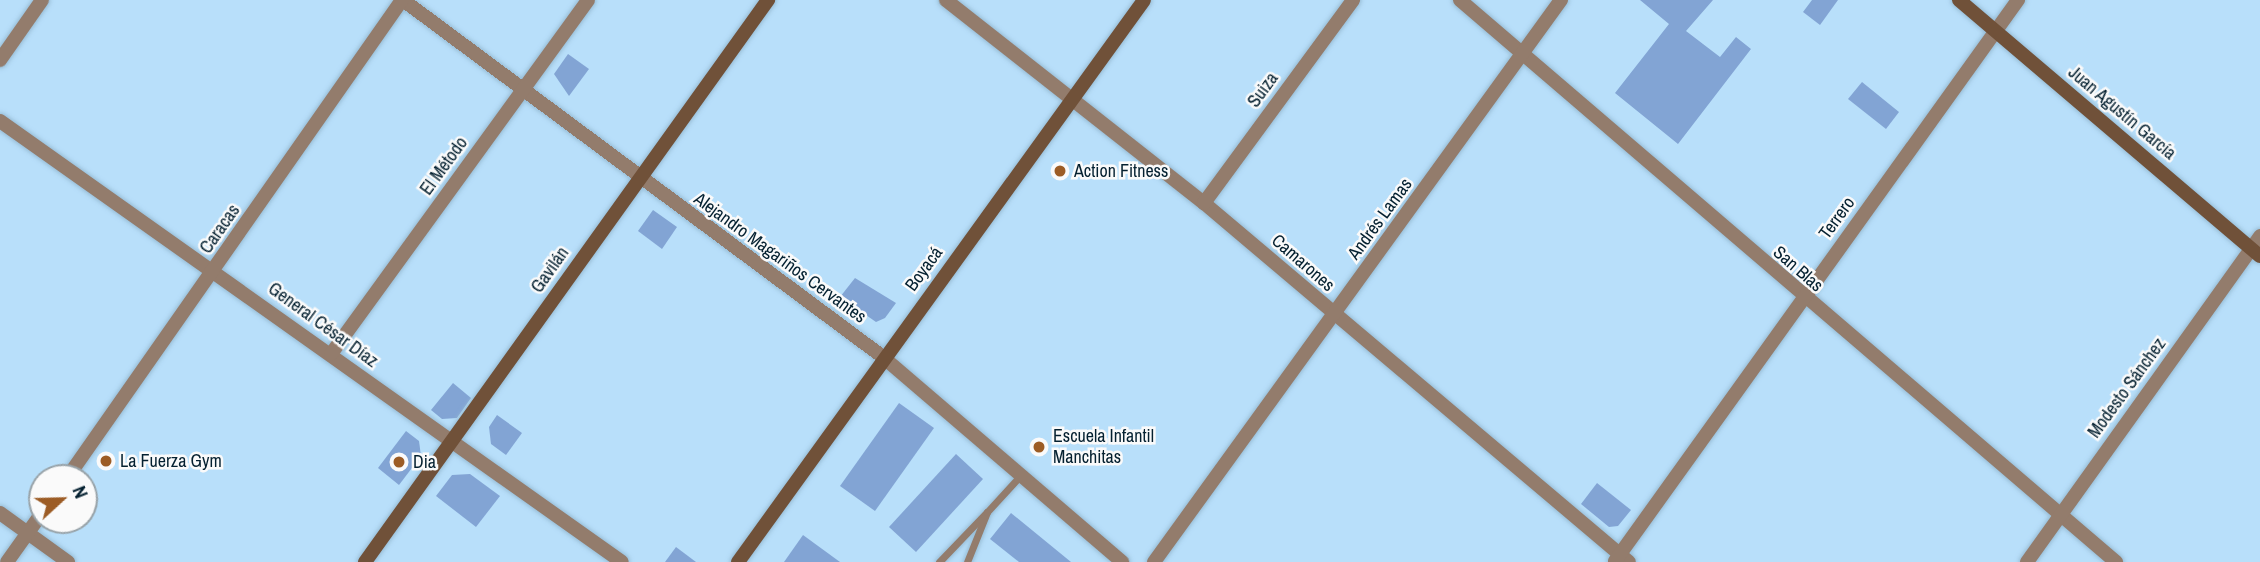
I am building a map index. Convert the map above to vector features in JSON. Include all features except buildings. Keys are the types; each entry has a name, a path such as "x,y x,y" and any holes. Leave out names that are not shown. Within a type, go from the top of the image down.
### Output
{"street":[{"path":"0,60 42,0"},
{"name":"Alejandro Magariños Cervantes","path":"403,0 883,357 1122,562"},
{"name":"Caracas","path":"77,464 403,0"},
{"name":"El Método","path":"331,354 588,0"},
{"name":"Gavilán","path":"365,562 768,0"},
{"name":"Camarones","path":"946,0 1075,97 1203,203 1621,559"},
{"name":"Boyacá","path":"738,562 883,357 1144,0"},
{"name":"Suiza","path":"1203,203 1353,0"},
{"name":"San Blas","path":"1460,0 1803,298 2116,562"},
{"name":"Andrés Lamas","path":"1154,562 1561,0"},
{"name":"Juan Agustín García","path":"1959,0 2257,247"},
{"name":"Terrero","path":"1621,559 1803,298 2018,0"},
{"name":"General César Díaz","path":"0,121 214,270 622,562"},
{"name":"Modesto Sánchez","path":"2027,562 2257,247"},
{"path":"0,513 28,533 7,562"},
{"path":"29,534 68,562"}],"lane":[{"path":"939,562 1020,476"},
{"path":"967,562 987,512"}],"place":[{"name":"Action Fitness","path":"1060,171"},
{"name":"Escuela Infantil Manchitas","path":"1039,447"},
{"name":"La Fuerza Gym","path":"106,461"},
{"name":"Dia","path":"399,462"}]}
